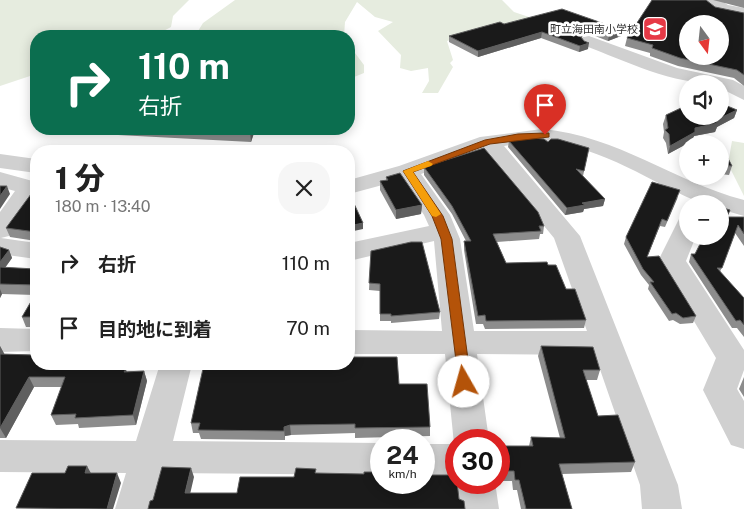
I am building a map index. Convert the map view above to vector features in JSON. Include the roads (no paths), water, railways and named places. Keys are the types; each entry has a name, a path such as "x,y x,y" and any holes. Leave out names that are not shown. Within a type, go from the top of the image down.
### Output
{"street":[{"path":"704,0 718,9 744,14"},
{"path":"710,0 723,9 744,14"},
{"path":"589,41 672,73 726,84 744,94"},
{"path":"355,185 408,171 488,142 521,136 545,135 588,143 693,195"},
{"path":"488,142 567,236 658,485 662,509"},
{"path":"0,160 30,179"},
{"path":"408,171 437,216 447,239 470,429"},
{"path":"0,179 30,182"},
{"path":"0,230 30,188"},
{"path":"729,205 744,208"},
{"path":"355,251 443,230"},
{"path":"679,245 672,261 738,359 720,390 744,434"},
{"path":"0,246 30,250"},
{"path":"0,340 30,340"},
{"path":"355,342 606,343"},
{"path":"135,509 174,370"},
{"path":"0,456 370,459"},
{"path":"477,494 479,509"}],"place":[{"name":"町立海田南小学校","path":"655,29"}]}
